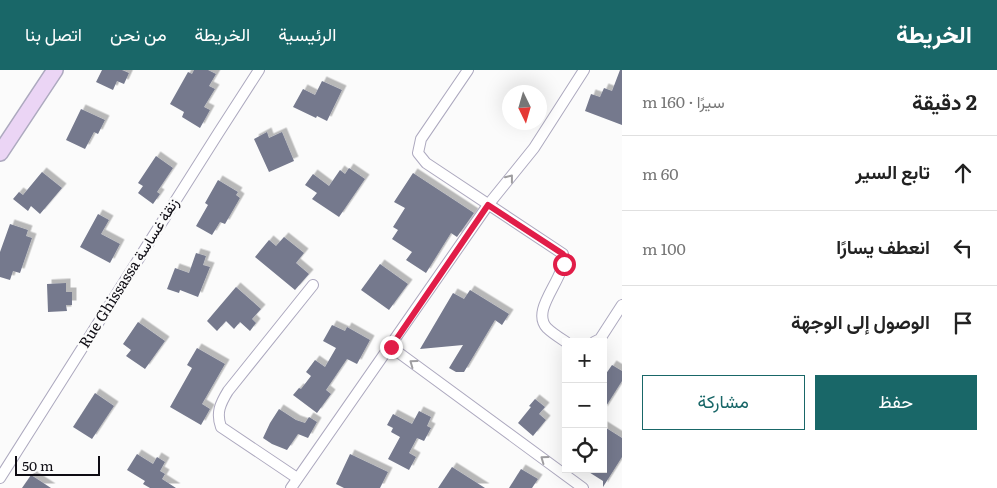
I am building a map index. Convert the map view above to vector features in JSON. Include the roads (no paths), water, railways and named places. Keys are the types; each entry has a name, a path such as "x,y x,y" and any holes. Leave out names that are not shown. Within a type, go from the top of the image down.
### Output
{"street":[{"path":"0,153 54,70"},
{"name":"Rue Ghissassa زنقة غساسة","path":"0,478 213,140 260,70"},
{"path":"468,70 421,139 418,153 426,163 563,254 564,264 542,314 546,327 562,339"},
{"path":"313,285 228,391 220,403 218,412 221,427 294,485 488,205 534,148 584,70"},
{"path":"600,338 622,305"},
{"path":"391,347 583,488"}]}
